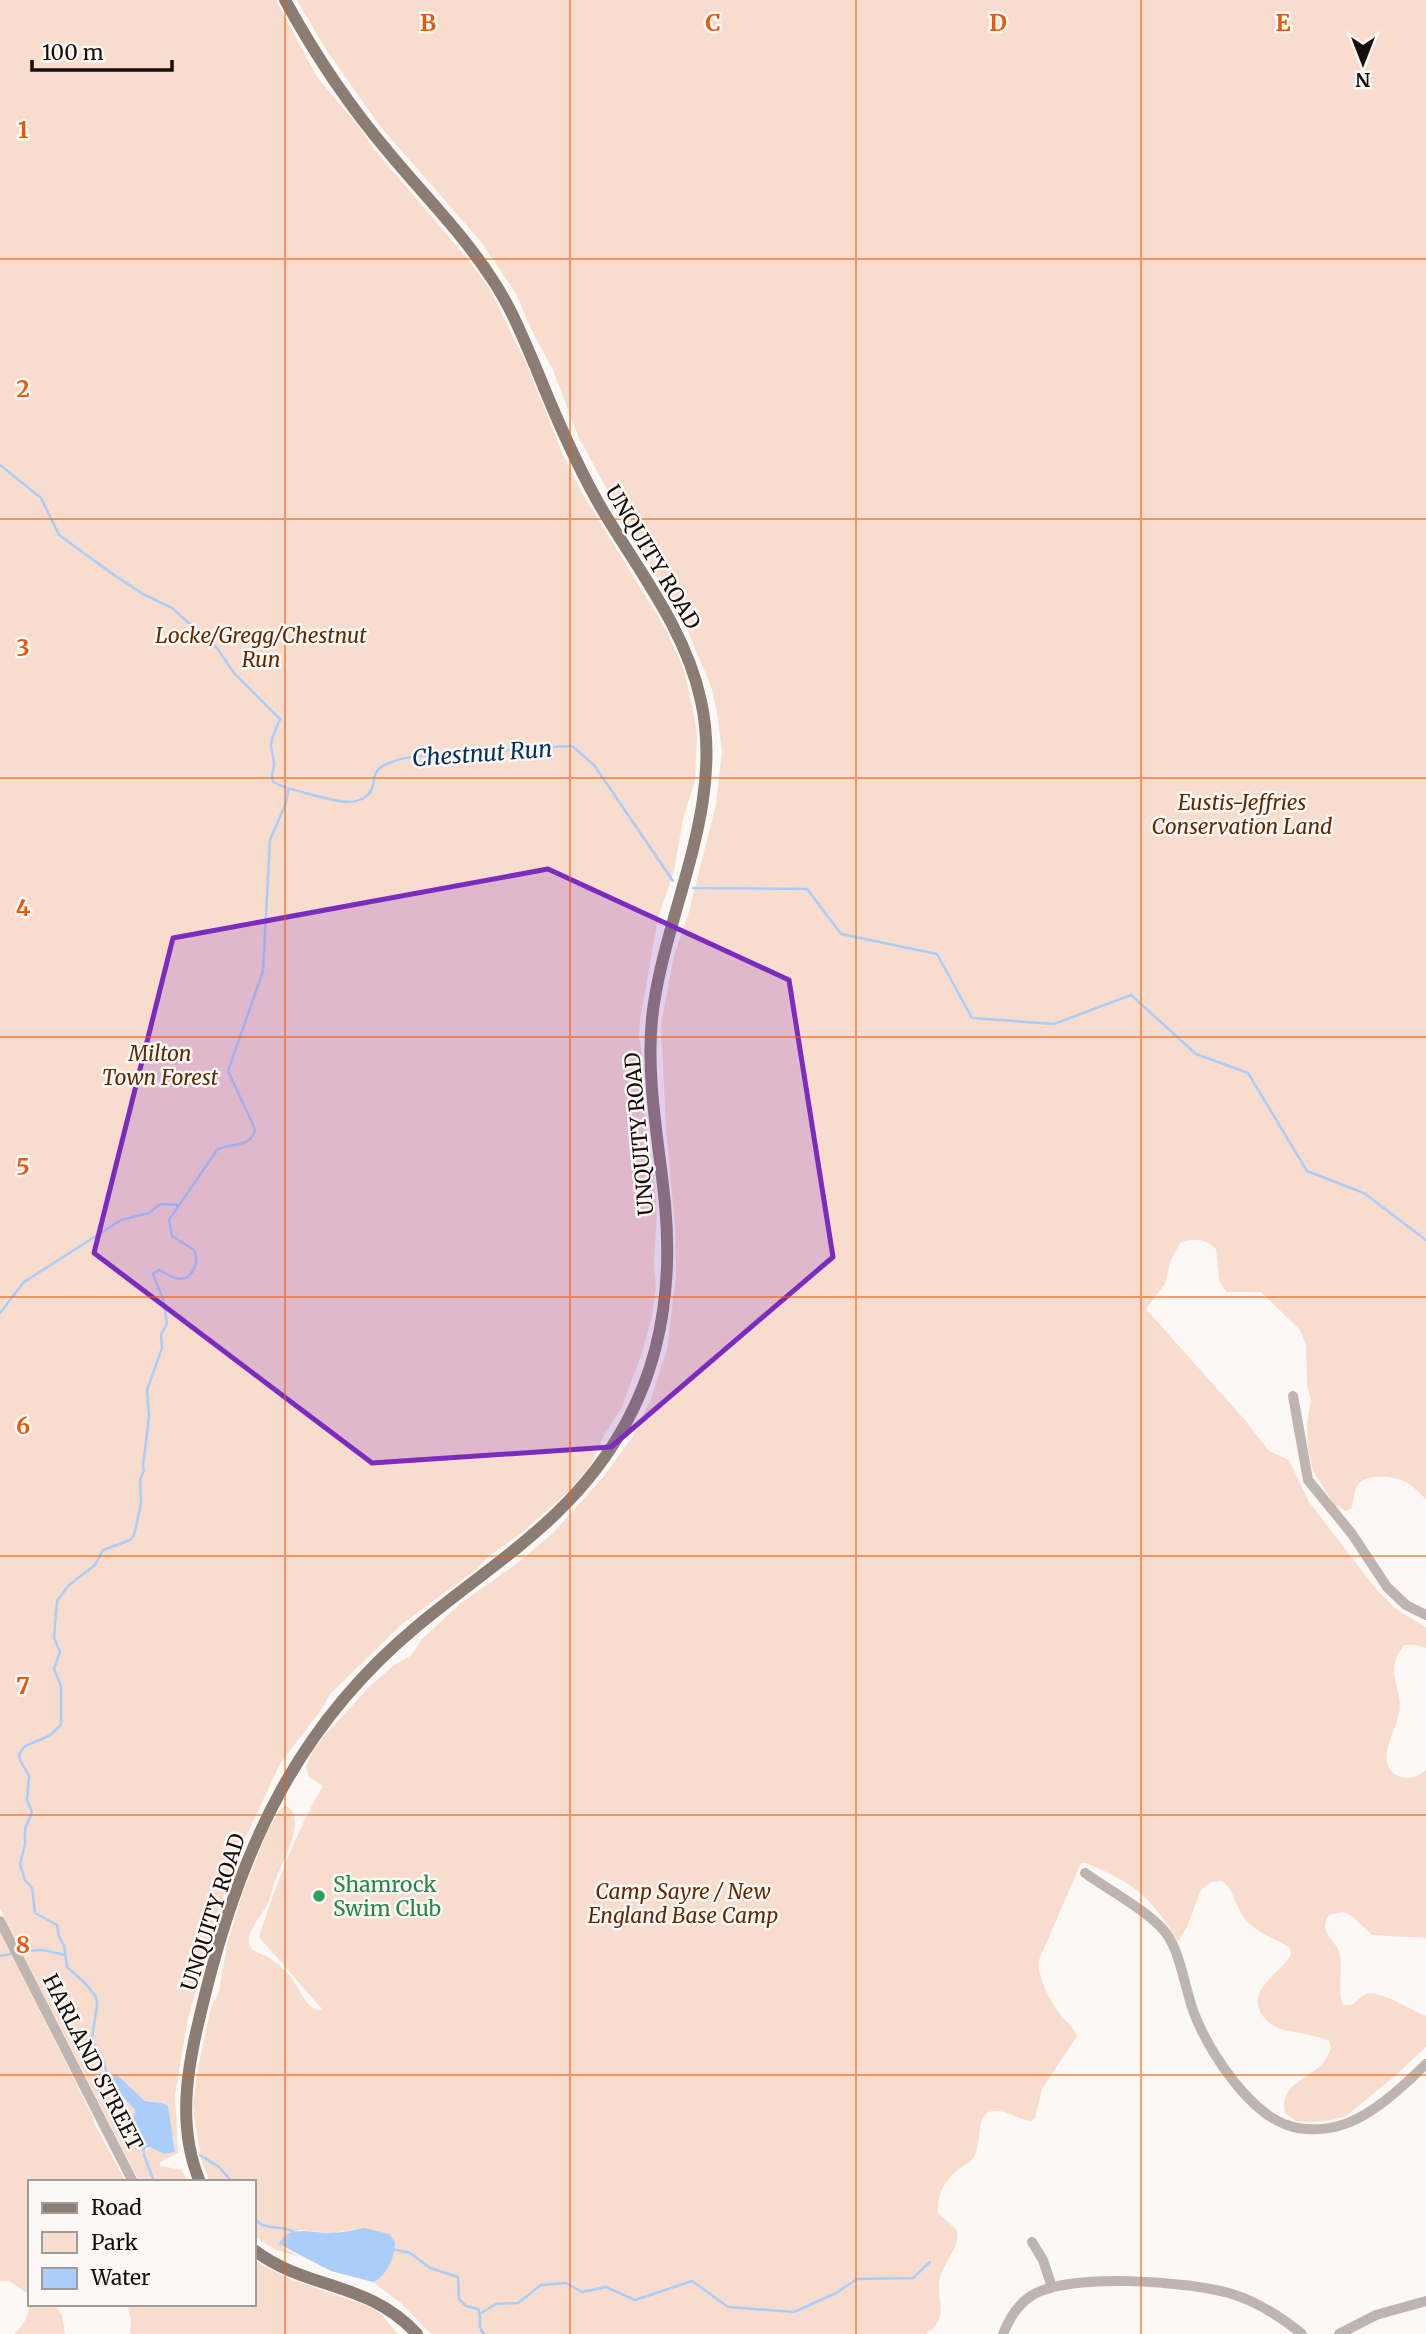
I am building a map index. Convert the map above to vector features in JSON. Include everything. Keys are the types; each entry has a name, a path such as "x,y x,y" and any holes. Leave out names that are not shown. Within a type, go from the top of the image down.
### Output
{"main road":[{"name":"UNQUITY ROAD","path":"199,2180 189,2149 185,2123 192,2053 209,1979 233,1899 252,1846 280,1788 319,1728 376,1663 421,1623 534,1535 572,1500 615,1442 646,1381 659,1333 667,1260 665,1201 651,1087 652,1023 663,957 702,812 708,762 704,713 686,651 663,607 583,476 501,293 467,245 349,103 285,0"},
{"path":"256,2251 285,2268 378,2302 417,2334"}],"street":[{"path":"1293,1396 1308,1480 1346,1527 1387,1587 1406,1605 1426,1615"},
{"path":"1085,1873 1144,1914 1165,1933 1173,1947 1194,2016 1209,2045 1239,2087 1275,2120 1304,2129 1347,2124 1367,2113 1426,2064"},
{"name":"HARLAND STREET","path":"0,1921 132,2180"},
{"path":"1032,2242 1043,2260 1052,2287"},
{"path":"1003,2334 1010,2319 1024,2301 1037,2292 1074,2283 1114,2282 1216,2290 1254,2302 1302,2334"},
{"path":"1339,2334 1376,2315 1426,2301"}],"highlighted area":[{"path":"548,869 789,980 833,1257 611,1447 372,1463 94,1253 173,938"}],"green space":[{"path":"0,0 276,0 317,77 489,288 527,365 563,455 582,493 665,628 684,670 697,734 695,781 683,819 674,871 658,918 640,1020 644,1125 657,1212 654,1263 656,1288 642,1353 621,1409 604,1435 592,1463 571,1489 519,1535 489,1556 477,1569 402,1624 330,1694 322,1709 281,1762 232,1866 188,2018 175,2095 178,2153 159,2163 161,2166 182,2170 187,2180 139,2180 0,1909","holes":["116,2075 145,2101 158,2102 174,2139 175,2152 164,2154 150,2147 144,2153 139,2141 131,2133 135,2110 109,2081"]},
{"path":"297,0 1426,0 1426,1499 1404,1481 1372,1477 1357,1486 1352,1508 1346,1511 1334,1504 1313,1471 1308,1449 1307,1424 1311,1400 1307,1386 1306,1345 1300,1330 1261,1292 1226,1292 1219,1280 1216,1249 1212,1245 1199,1240 1180,1243 1171,1260 1165,1284 1146,1309 1245,1420 1269,1451 1289,1460 1309,1502 1376,1589 1395,1608 1426,1628 1426,1648 1404,1645 1395,1664 1400,1704 1386,1757 1392,1772 1401,1777 1414,1777 1426,1770 1426,1938 1372,1935 1352,1916 1343,1912 1329,1915 1325,1927 1340,1955 1340,1993 1343,2005 1352,2005 1371,1993 1387,1997 1426,2016 1426,2047 1346,2116 1312,2122 1296,2121 1285,2113 1286,2097 1294,2086 1321,2065 1331,2048 1329,2041 1275,2026 1260,2012 1259,1993 1288,1959 1290,1948 1250,1925 1242,1915 1230,1889 1222,1881 1211,1882 1201,1890 1187,1927 1178,1941 1159,1913 1140,1893 1117,1877 1081,1863 1039,1960 1040,1974 1048,1994 1077,2036 1042,2089 1035,2118 1026,2120 1000,2111 985,2115 974,2157 951,2176 943,2187 938,2213 957,2230 957,2237 939,2282 940,2317 926,2334 431,2334 402,2304 373,2282 382,2277 390,2263 357,2229 333,2233 299,2230 282,2247 298,2256 276,2250 256,2237 256,2180 209,2180 201,2159 193,2103 211,2008 219,1992 227,1945 243,1892 268,1830 285,1805 292,1810 295,1818 293,1837 268,1903 252,1930 249,1941 253,1950 268,1957 286,1972 310,2005 323,2010 259,1937 287,1860 323,1786 309,1777 306,1767 313,1751 370,1686 393,1666 412,1655 421,1640 461,1603 515,1565 553,1533 603,1477 633,1436 651,1399 667,1349 676,1276 661,1025 674,955 688,915 716,804 722,752 711,686 683,620 644,557 579,438 552,368 516,294 482,243 379,125 323,45"},
{"path":"0,1932 125,2180 28,2180 28,2305 27,2293 9,2281 0,2281"},
{"path":"256,2262 290,2279 368,2306 381,2314 398,2334 130,2334 131,2321 127,2306 256,2306"},
{"path":"28,2305 55,2306 62,2315 65,2334 14,2334 27,2316"}],"water":[{"path":"116,2074 145,2101 168,2106 175,2152 164,2154 150,2147 146,2148 144,2155 139,2141 131,2134 135,2110 109,2081"},
{"path":"364,2228 389,2234 395,2242 389,2265 382,2276 373,2282 331,2271 279,2244 288,2234 294,2232 334,2233"}],"waterway":[{"name":"Chestnut Run","path":"0,465 41,498 59,535 143,594 172,608 217,648 234,673 280,719 271,744 274,765 272,779 277,784 321,797 352,802 370,793 374,777 380,768 401,759 425,755 572,746 594,765 673,881"},
{"path":"114,2080 106,2071 92,2039 96,1997 67,1967 64,1945 57,1925 35,1913 32,1888 25,1880 20,1864 25,1845 25,1829 32,1812 27,1800 29,1776 19,1754 25,1746 49,1736 61,1725 61,1686 54,1669 60,1652 54,1638 57,1601 69,1585 95,1565 103,1550 130,1540 134,1535 141,1504 140,1480 144,1470 149,1416 147,1390 162,1348 161,1335 167,1323 163,1299 153,1274 159,1270 174,1277 186,1277 193,1270 196,1260 194,1250 172,1236 169,1220 217,1150 249,1140 255,1129 228,1071 263,971 270,840 286,803 288,790"},
{"name":"Chestnut Run","path":"693,888 807,889 841,934 937,954 972,1018 1054,1024 1131,995 1196,1054 1248,1073 1307,1171 1364,1193 1426,1240"},
{"path":"0,1313 24,1282 121,1220 149,1213 160,1204 177,1205"},
{"path":"22,1951 43,1950 65,1955"},
{"path":"0,1956 10,1954"},
{"path":"144,2155 153,2180"},
{"path":"200,2155 219,2167 230,2180"},
{"path":"256,2218 264,2225 294,2232"},
{"path":"392,2249 410,2253 430,2268 458,2277 459,2299 466,2306 478,2309 480,2328 484,2334"},
{"path":"481,2313 496,2304 518,2303 541,2285 566,2283 582,2292 606,2287 635,2300 692,2281 728,2307 794,2312 836,2293 857,2279 913,2278 930,2262"}],"place":[{"name":"Shamrock Swim Club","path":"319,1896"}],"park label":[{"name":"Locke/Gregg/Chestnut Run","path":"261,647"},
{"name":"Eustis-Jeffries Conservation Land","path":"1242,814"},
{"name":"Milton Town Forest","path":"160,1065"},
{"name":"Camp Sayre / New England Base Camp","path":"683,1903"}]}
